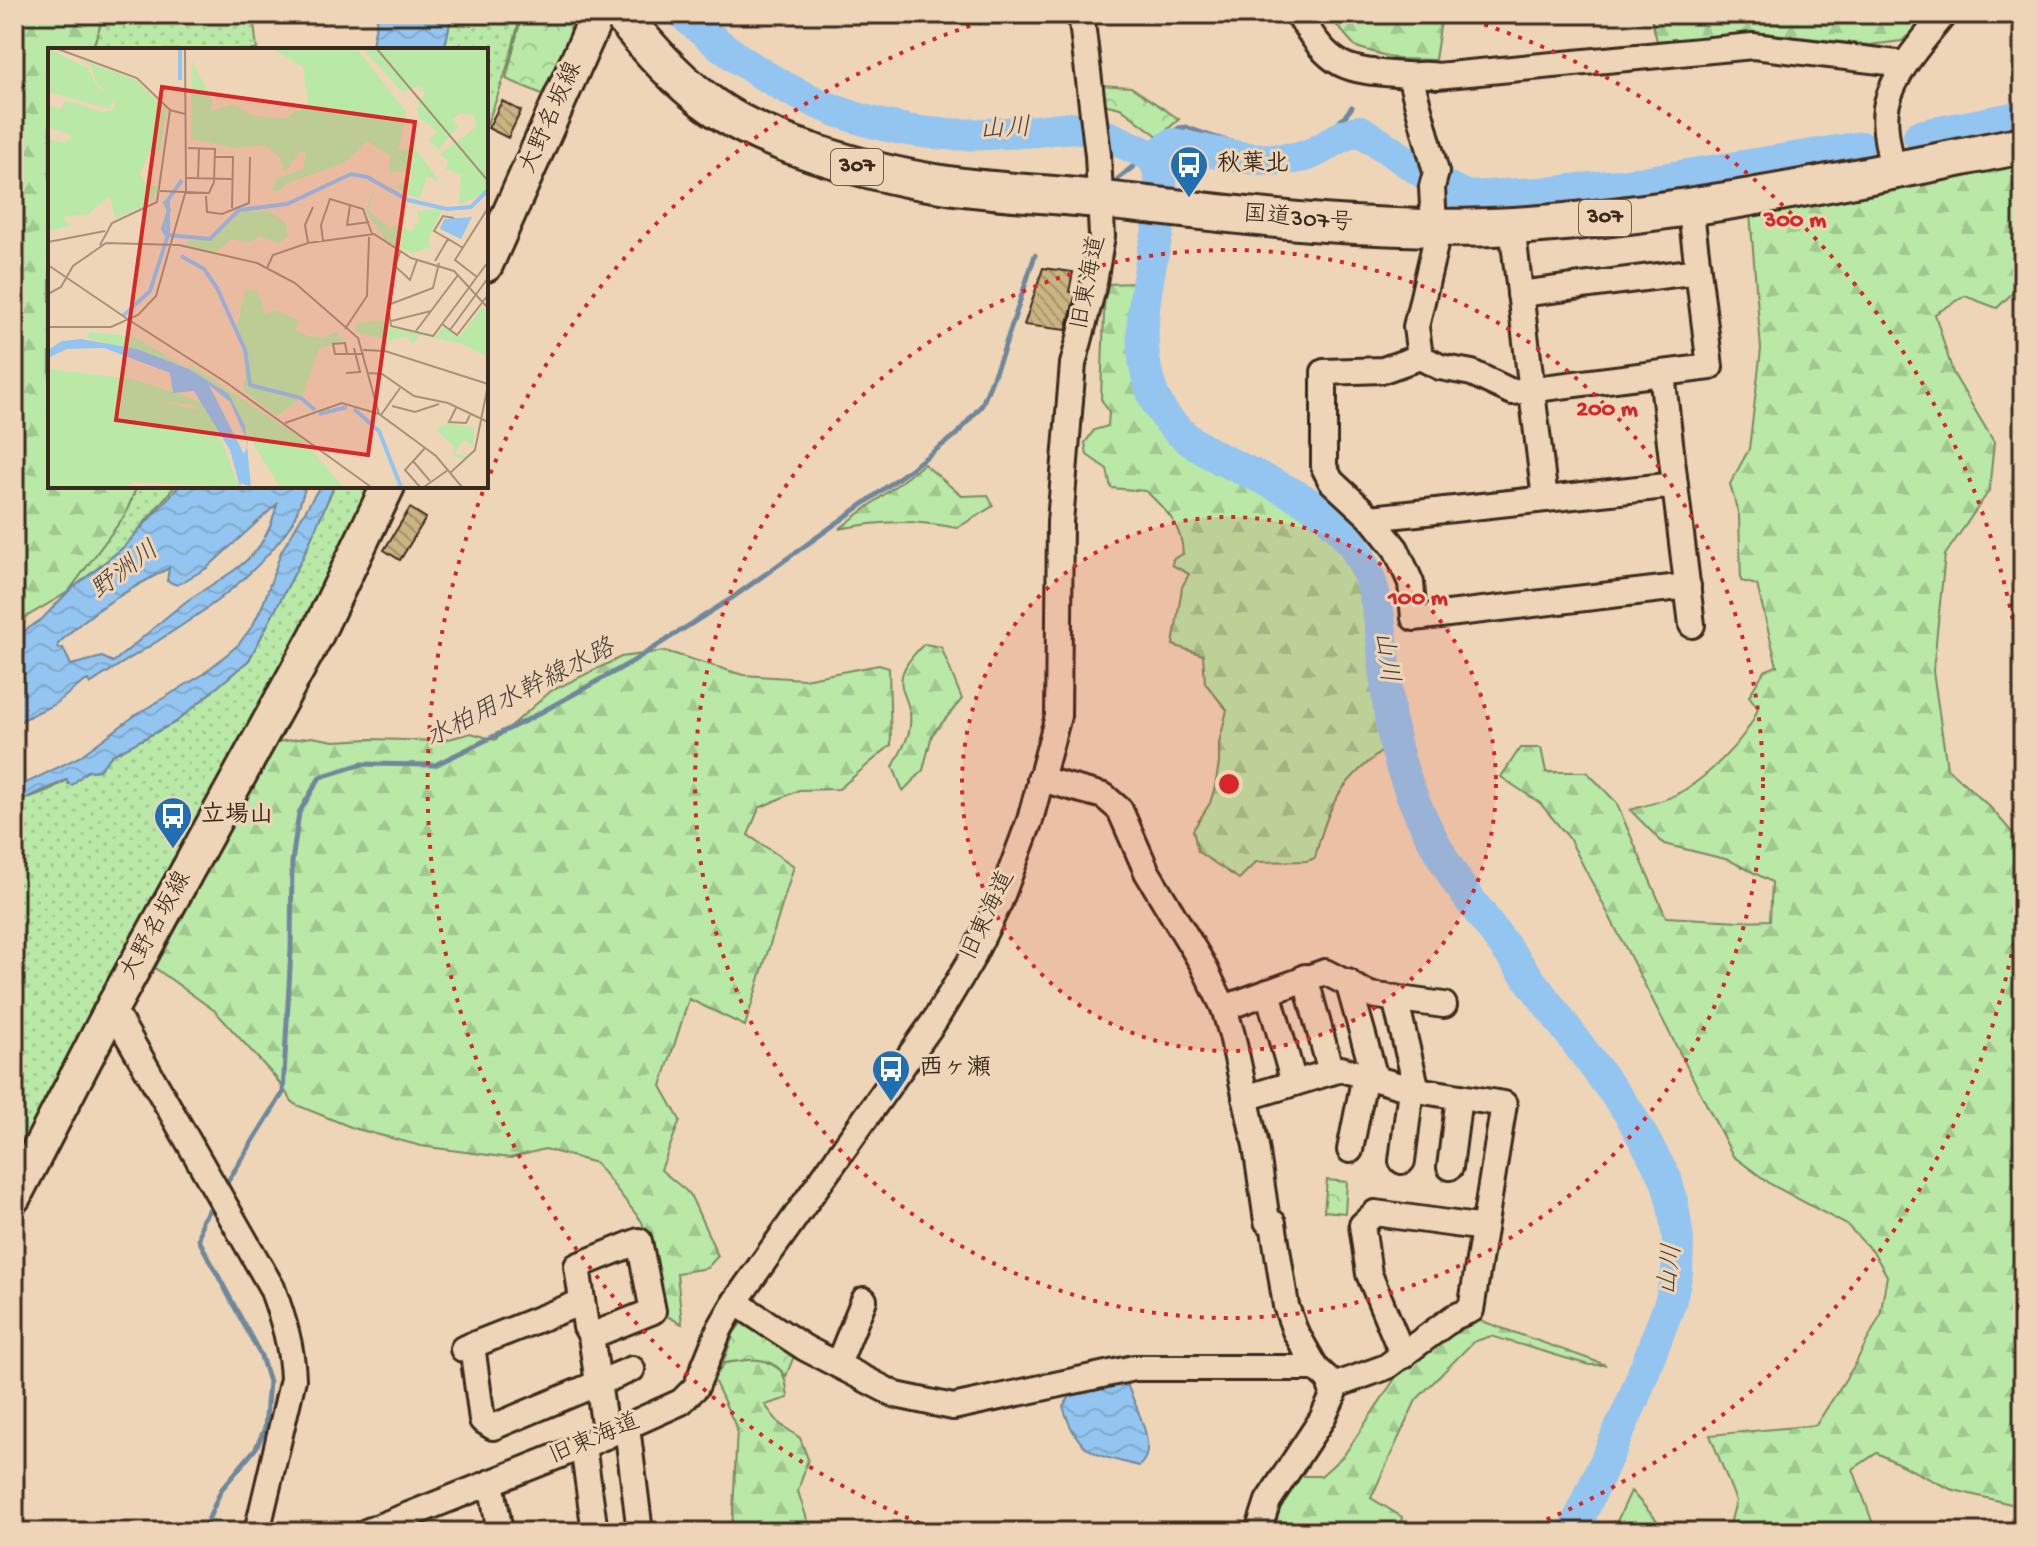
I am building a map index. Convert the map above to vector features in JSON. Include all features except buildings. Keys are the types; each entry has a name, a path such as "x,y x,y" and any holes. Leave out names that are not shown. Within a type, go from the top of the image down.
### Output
{"highway":[{"name":"国道307号","path":"621,14 663,65 714,108 777,141 864,170 938,184 1183,210 1339,224 1436,228 1512,226 1603,218 1690,205 1893,171 2023,145"}],"main road":[{"name":"大野名坂線","path":"488,261 598,14"},
{"name":"大野名坂線","path":"14,1197 112,1008 316,636 387,488"}],"street":[{"name":"旧東海道","path":"366,1532 583,1446 681,1402 696,1387 720,1328 735,1302 935,1020 971,960 1030,820 1058,716 1060,522 1073,364 1093,288 1102,236 1098,155 1081,14"},
{"path":"1298,14 1329,58 1367,72 1410,76 1753,46 1905,64"},
{"path":"1893,171 1887,138 1887,104 1905,64 1944,14"},
{"path":"1410,76 1434,180 1436,228 1435,245 1417,317 1420,357"},
{"path":"1688,586 1414,618 1411,583 1396,549 1371,518 1331,481 1324,467 1324,372 1383,370 1420,357 1440,367 1480,376 1512,392 1710,367 1690,205"},
{"path":"1512,226 1545,499"},
{"path":"1520,294 1698,271"},
{"path":"1662,374 1692,625"},
{"path":"1371,518 1675,485"},
{"path":"1040,779 1104,796 1120,810 1147,872 1197,953 1224,1008 1245,1098 1267,1221 1273,1223 1286,1306 1295,1331 1333,1396 1268,1501 1258,1532"},
{"path":"1224,1008 1325,972 1370,995 1444,1005"},
{"path":"1305,977 1331,1072"},
{"path":"1348,982 1370,1077 1350,1150"},
{"path":"1268,992 1294,1083"},
{"path":"1395,998 1414,1090 1402,1161"},
{"path":"112,1008 272,1288 283,1317 293,1362 292,1391 257,1532"},
{"path":"735,1302 805,1348 896,1395 953,1407 1134,1368 1293,1366 1324,1377 1386,1367 1454,1317 1471,1310 1504,1104 1414,1090 1341,1069 1245,1098"},
{"path":"1450,1167 1459,1097"},
{"path":"1403,1356 1369,1274 1362,1225 1375,1213 1484,1228"},
{"path":"591,1336 653,1311 639,1241 577,1266 598,1383 616,1432 640,1532"},
{"path":"838,1364 864,1300"},
{"path":"582,1302 467,1347 482,1420 493,1427 632,1369"},
{"path":"583,1446 595,1532"},
{"path":"491,1482 500,1532"}],"green space":[{"path":"14,14 104,14 93,48 48,48 48,488 136,488 125,515 68,592 14,624"},
{"path":"104,14 253,14 257,48 93,48"},
{"path":"452,14 520,14 506,71 488,121 488,48 444,48"},
{"path":"522,14 571,14 570,35 542,94 506,79"},
{"path":"1327,14 1442,14 1435,60 1397,59 1356,47"},
{"path":"1650,14 1931,14 1902,41 1869,45 1765,33 1657,41"},
{"path":"1100,85 1131,87 1179,119 1159,137 1120,108 1103,104"},
{"path":"2023,160 2023,283 1997,308 1965,296 1935,314 1953,373 1994,442 1989,491 1945,555 1933,671 1947,768 1990,807 2023,845 2023,1507 1950,1489 1877,1453 1853,1469 1876,1532 1728,1532 1736,1501 1710,1435 1816,1425 1854,1366 1880,1316 1887,1276 1874,1253 1847,1225 1772,1185 1733,1156 1569,838 1540,803 1501,777 1520,748 1541,748 1546,772 1587,772 1616,802 1666,917 1770,920 1772,882 1729,860 1664,844 1630,810 1677,794 1725,757 1745,732 1758,708 1749,696 1764,671 1777,666 1757,585 1741,581 1739,516 1730,484 1749,449 1761,349 1750,213"},
{"path":"1136,283 1130,328 1131,355 1142,390 1160,422 1199,460 1289,499 1323,522 1351,553 1371,596 1376,631 1378,701 1385,749 1357,772 1338,796 1325,823 1315,858 1307,861 1256,862 1239,879 1198,852 1193,830 1210,803 1215,787 1219,743 1227,710 1205,683 1203,655 1173,645 1182,587 1189,574 1172,565 1173,559 1183,554 1180,535 1166,512 1146,491 1111,488 1107,469 1087,455 1085,443 1094,430 1108,426 1109,412 1101,399 1105,284"},
{"path":"924,464 962,496 988,495 993,506 957,528 898,522 839,529"},
{"path":"136,488 173,488 125,546 68,592 124,515"},
{"path":"333,488 374,488 44,1132 14,1159 14,806 77,775 99,770 112,755 176,722 249,660 303,557"},
{"path":"924,644 941,647 962,699 932,735 923,770 903,791 893,767 909,732 909,707 901,681 911,659"},
{"path":"665,651 743,675 804,679 879,665 889,668 891,745 839,789 799,790 759,808 748,835 794,866 745,1026 689,999 661,1086 680,1120 661,1170 690,1194 718,1256 707,1268 677,1273 682,1324 661,1313 657,1268 642,1222 596,1163 545,1149 510,1158 421,1146 353,1128 294,1104 275,1077 215,1011 155,968 277,742 312,737 334,741 441,741 471,733 495,740 551,691 621,657"},
{"path":"1327,1180 1347,1182 1345,1213 1324,1211"},
{"path":"745,1318 796,1351 786,1376 779,1368 765,1361 723,1363 734,1333"},
{"path":"1479,1320 1606,1365 1589,1365 1491,1336 1473,1342 1416,1400 1371,1498 1402,1517 1400,1532 1266,1532 1300,1476 1321,1476 1344,1455 1402,1368 1467,1323"},
{"path":"757,1358 777,1367 785,1381 788,1398 765,1405 780,1424 800,1438 808,1459 798,1491 811,1532 732,1532 737,1429 713,1378 725,1363"},
{"path":"1631,1491 1667,1532 1612,1532"}],"water":[{"path":"378,14 452,14 444,48 371,48"},
{"name":"野洲川","path":"177,488 305,488 290,526 270,552 224,595 90,684 88,680 54,704 14,725 14,638 42,619 68,592 125,546","holes":["277,504 264,538 246,561 181,605 113,662 102,657 71,665 63,648 59,649 58,644 83,621 154,576 169,568 167,581 177,585 207,568"]},
{"path":"319,488 333,488 303,557 249,660 176,722 112,755 99,770 87,771 72,785 68,784 67,779 14,806 14,789 79,757 137,714 202,675 238,645 253,625 264,602 281,552"},
{"path":"1113,1382 1128,1386 1144,1428 1147,1449 1145,1459 1139,1466 1090,1450 1075,1434 1063,1406 1073,1393"}],"waterway":[{"name":"山川","path":"683,14 740,60 771,80 804,97 872,122 956,135 1079,128 1108,136 1153,157 1162,197 1143,326 1144,358 1151,389 1165,416 1186,437 1211,454 1299,497 1326,515 1348,538 1371,583 1381,631 1392,730 1410,791 1428,830 1459,885 1630,1114 1666,1179 1678,1240 1677,1272 1670,1303 1633,1400 1573,1532"},
{"name":"水柏用水幹線水路","path":"1118,179 1179,128 1186,127 1230,142 1275,148 1317,139 1335,126 1352,107"},
{"path":"1919,136 2023,116"},
{"path":"1153,157 1173,144 1239,157 1289,159 1313,153 1346,134 1361,131 1440,184 1468,197 1637,183 1862,147"},
{"name":"水柏用水幹線水路","path":"223,1189 283,1093 291,950 292,862 299,813 320,777 362,764 435,765 527,720 630,663 732,598 873,497 957,434 982,405 1035,255"},
{"name":"水柏用水幹線水路","path":"203,1532 221,1490 256,1448 265,1428 269,1382 261,1356 199,1240 202,1221 215,1201"}],"place":[{"name":"秋葉北","path":"1189,199"},
{"name":"立場山","path":"173,850"},
{"name":"西ヶ瀬","path":"891,1103"}]}
